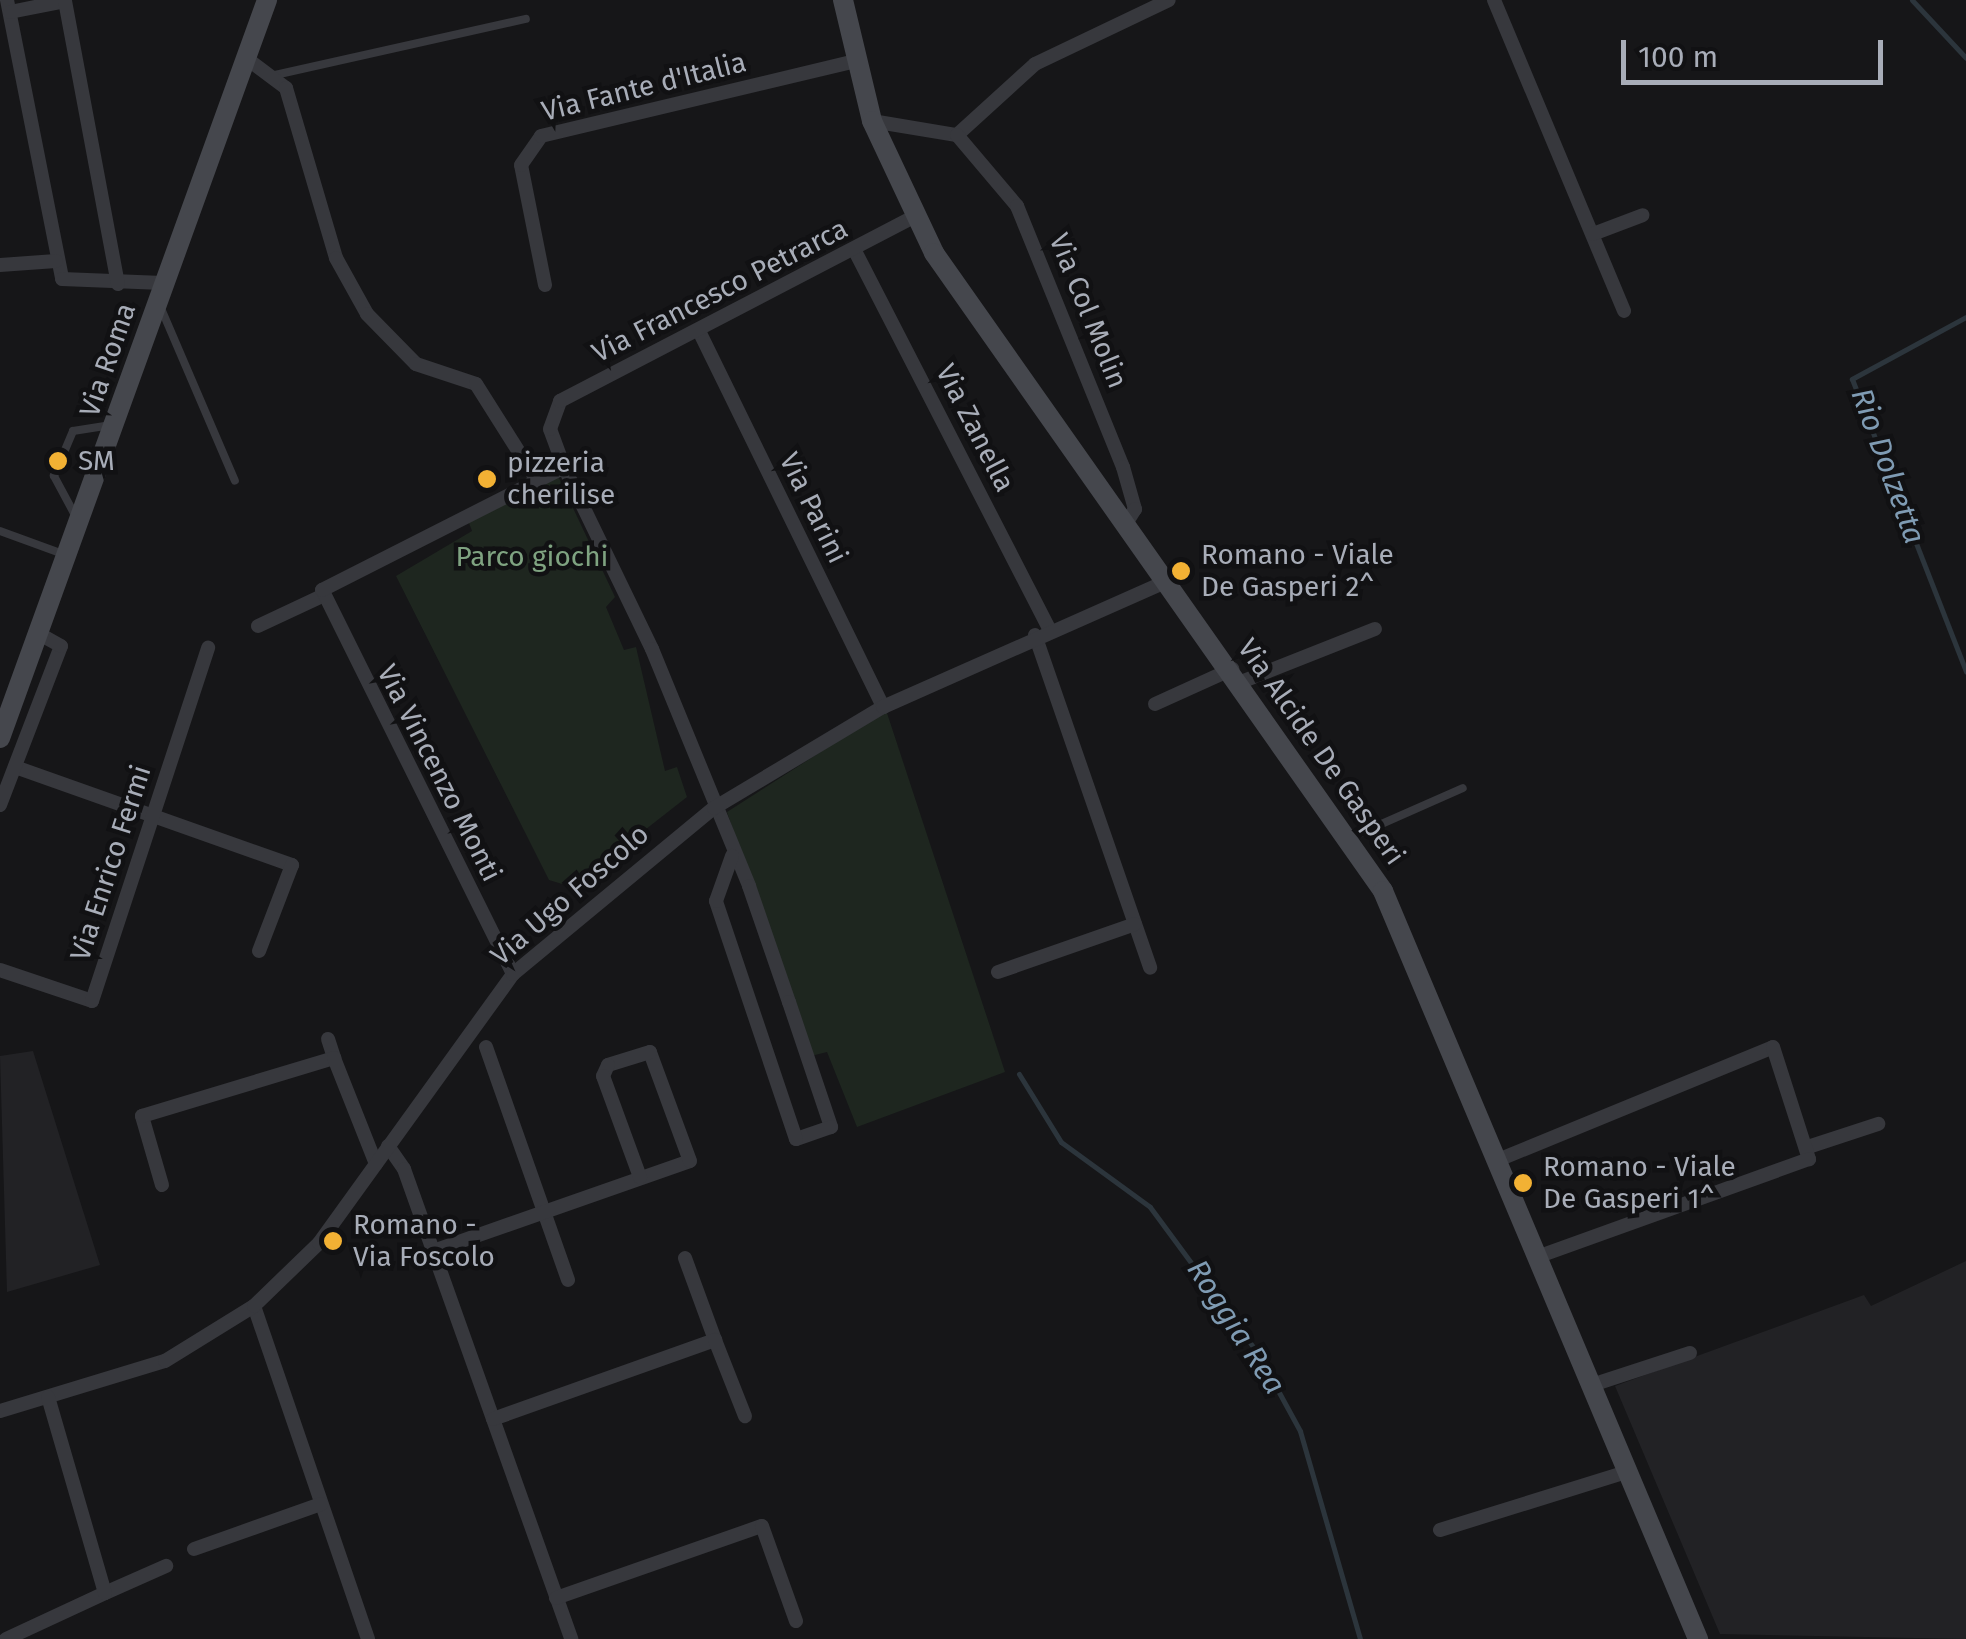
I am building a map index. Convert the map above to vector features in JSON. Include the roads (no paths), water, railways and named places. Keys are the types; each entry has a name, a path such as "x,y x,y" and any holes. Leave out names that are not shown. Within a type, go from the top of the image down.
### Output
{"main road":[{"name":"Via Roma","path":"0,738 267,0"},
{"name":"Via Alcide De Gasperi","path":"843,0 872,121 914,217 1167,581 1352,836 1595,1384 1698,1639"}],"street":[{"path":"872,121 957,135 1035,64 1137,7 1168,0"},
{"path":"1494,0 1624,311"},
{"path":"118,284 64,2 9,6 62,280 160,292"},
{"path":"246,58 275,75 336,258 367,314 416,364 476,384 536,479"},
{"name":"Via Fante d'Italia","path":"544,285 521,164 540,136 856,61"},
{"name":"Via Col Molin","path":"957,135 1017,206 1123,467 1135,508 1127,522"},
{"path":"1593,234 1643,215"},
{"name":"Via Francesco Petrarca","path":"564,467 550,411 914,217"},
{"name":"Via Zanella","path":"856,251 1042,632 1150,968"},
{"path":"0,266 56,261"},
{"name":"Via Parini","path":"699,331 883,707"},
{"path":"258,626 322,596 334,579 564,467 627,592 732,856 749,886 832,1127 796,1138 716,901 732,856"},
{"name":"Via Ugo Foscolo","path":"0,1411 165,1360 254,1306 319,1242 513,974 714,808 883,707 1042,632 1167,581"},
{"name":"Via Vincenzo Monti","path":"322,596 513,974"},
{"path":"1155,704 1375,630"},
{"path":"0,805 62,646 39,634"},
{"name":"Via Enrico Fermi","path":"0,970 92,1001 208,648"},
{"path":"15,767 292,865 260,950"},
{"path":"722,882 749,886"},
{"path":"998,972 1135,924"},
{"path":"328,1039 376,1164"},
{"path":"486,1047 568,1280"},
{"path":"1498,1160 1773,1047 1810,1146 1802,1164 1539,1256"},
{"path":"433,1251 690,1161 650,1052 608,1065 602,1076 640,1177"},
{"path":"162,1186 142,1116 334,1058"},
{"path":"1810,1146 1878,1124"},
{"path":"388,1146 433,1251 571,1639"},
{"path":"685,1258 745,1416"},
{"path":"254,1306 368,1639"},
{"path":"494,1419 715,1340"},
{"path":"1595,1384 1690,1353"},
{"path":"48,1397 105,1592"},
{"path":"1440,1530 1630,1471"},
{"path":"194,1549 322,1504"},
{"path":"556,1598 762,1526 796,1621"},
{"path":"6,1639 166,1566"}],"lane":[{"path":"275,75 526,19"},
{"path":"160,292 235,481"},
{"path":"80,519 54,476 73,431 115,425"},
{"path":"0,531 67,555"},
{"path":"1352,836 1463,788"}],"waterway":[{"name":"Rio Dolzetta","path":"1912,0 1966,58"},
{"name":"Rio Dolzetta","path":"1966,317 1852,379 1966,672"},
{"name":"Roggia Rea","path":"1019,1074 1061,1142 1150,1207 1257,1352 1300,1431 1360,1639"}],"place":[{"name":"SM","path":"58,461"},
{"name":"pizzeria cherilise","path":"487,479"},
{"name":"Romano - Viale De Gasperi 2^","path":"1181,571"},
{"name":"Romano - Viale De Gasperi 1^","path":"1523,1183"},
{"name":"Romano - Via Foscolo","path":"333,1241"}],"park label":[{"name":"Parco giochi","path":"532,557"}]}
